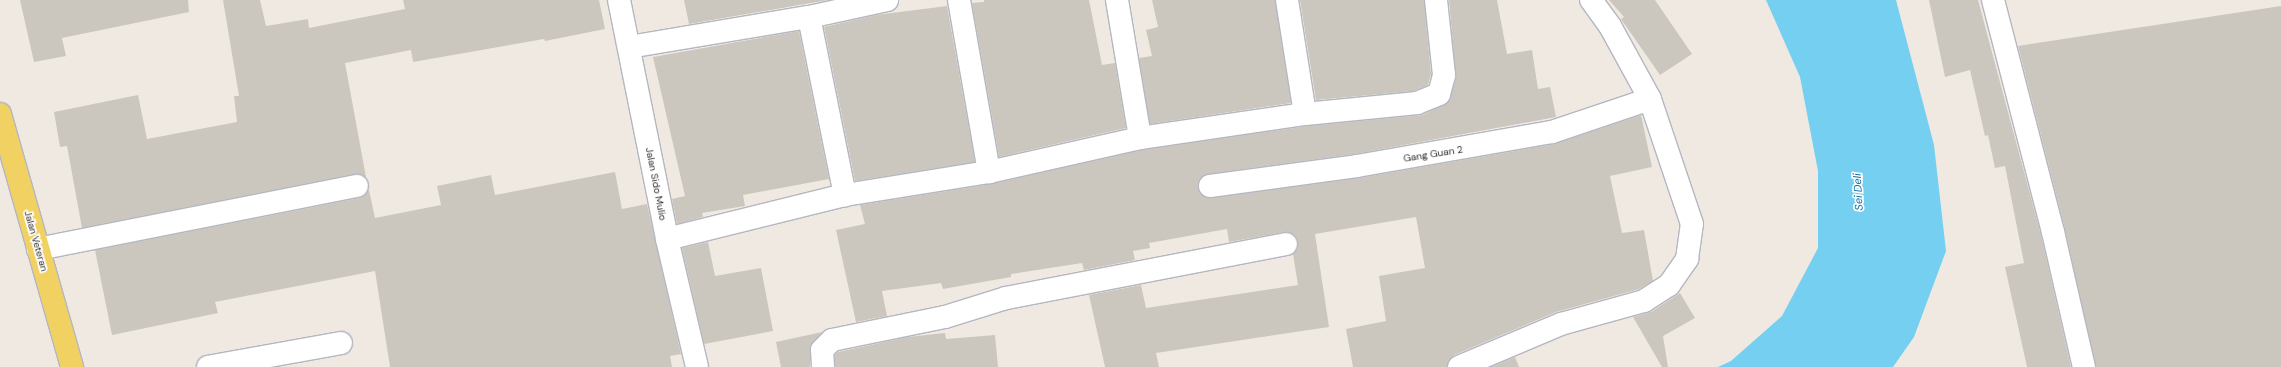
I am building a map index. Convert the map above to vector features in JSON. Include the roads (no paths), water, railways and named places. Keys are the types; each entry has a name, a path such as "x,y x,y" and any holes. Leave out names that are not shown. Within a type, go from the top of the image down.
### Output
{"main road":[{"name":"Jalan Veteran","path":"0,114 72,367"}],"street":[{"name":"Jalan Sido Mulio","path":"619,0 667,240 697,367"},
{"path":"629,47 809,17 887,0"},
{"path":"959,0 988,172"},
{"path":"1117,0 1140,138"},
{"path":"1287,0 1304,114"},
{"path":"667,240 845,195 988,172 1140,138 1304,114 1417,103 1439,94 1444,75 1436,0"},
{"path":"1459,367 1560,324 1644,301 1669,285 1687,259 1692,224 1650,99 1610,26 1591,0"},
{"path":"1993,0 2053,232 2084,367"},
{"path":"809,17 845,195"},
{"name":"Gang Guan 2","path":"1210,186 1357,166 1552,132 1650,99"},
{"path":"38,249 357,186"},
{"path":"823,367 822,350 832,340 945,317 1006,298 1286,244"},
{"path":"208,367 341,343"}],"water":[{"name":"Sei Deli","path":"1766,0 1896,0 1934,145 1946,251 1914,337 1893,367 1718,367 1731,361 1782,316 1818,248 1818,171 1800,77"}]}
